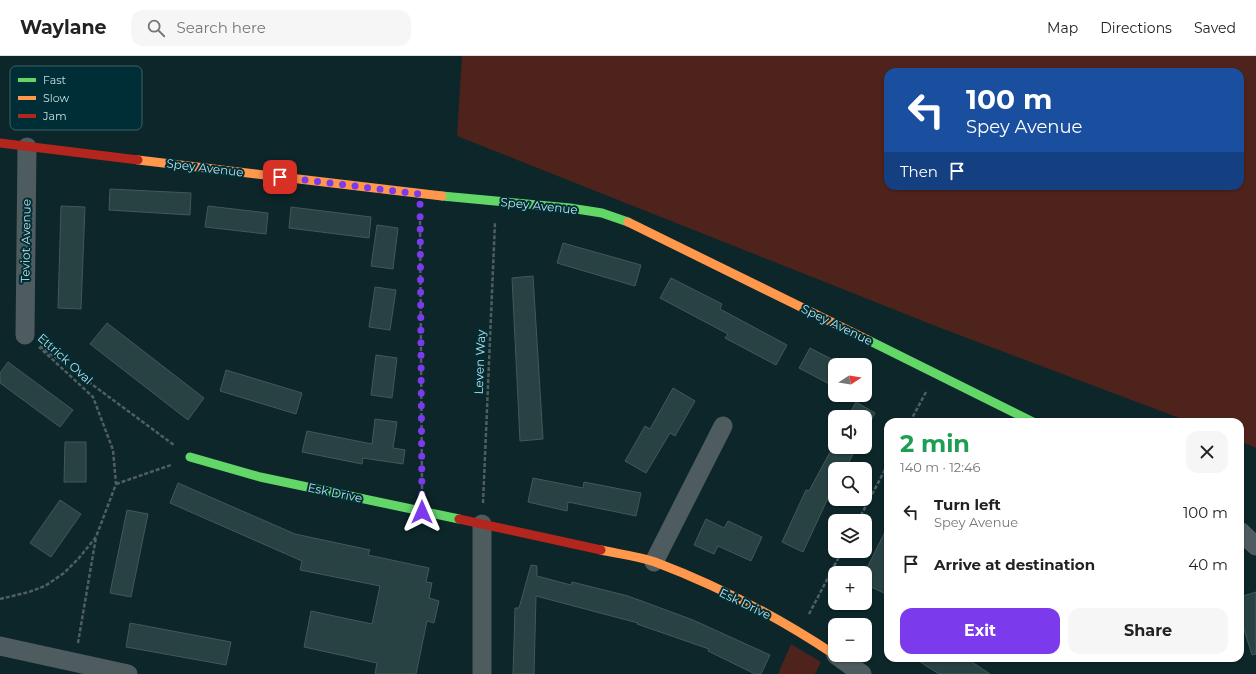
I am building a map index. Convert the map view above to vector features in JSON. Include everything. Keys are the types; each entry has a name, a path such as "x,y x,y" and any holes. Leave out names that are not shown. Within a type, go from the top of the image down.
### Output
{"street":[{"name":"Spey Avenue","path":"0,143 420,194 577,209 602,213 624,220 1025,418"},
{"name":"Teviot Avenue","path":"25,335 27,147"},
{"path":"654,562 723,426"},
{"name":"Esk Drive","path":"190,457 260,477 654,562 735,598 800,632 828,650"},
{"path":"482,524 482,674"},
{"path":"1244,534 1256,546"},
{"path":"0,646 128,674"},
{"path":"845,662 862,674"}],"path":[{"path":"420,194 422,512"},
{"name":"Leven Way","path":"482,524 496,201"},
{"path":"25,335 190,457"},
{"name":"Ettrick Oval","path":"0,599 29,592 45,586 64,573 79,558 96,537 116,484 113,450 93,397 25,335"},
{"path":"912,418 936,374"},
{"path":"116,484 190,457"},
{"path":"862,514 884,472"},
{"path":"75,663 96,537"},
{"path":"800,632 838,558"}],"shaded area":[{"path":"462,56 1256,56 1256,448 1244,443 1244,418 1179,418 938,327 457,136"},
{"path":"791,644 821,662 815,674 778,674"}],"building":[{"path":"110,189 191,193 190,215 109,210"},
{"path":"61,206 85,207 81,309 58,308"},
{"path":"208,206 268,213 266,234 205,227"},
{"path":"291,207 371,217 369,238 289,228"},
{"path":"377,225 398,228 393,269 371,266"},
{"path":"563,243 641,265 635,286 557,263"},
{"path":"533,276 543,439 520,441 512,278"},
{"path":"671,278 722,304 720,309 787,345 776,365 725,338 728,334 660,298"},
{"path":"375,287 396,290 390,330 369,327"},
{"path":"107,323 204,398 188,420 90,344"},
{"path":"810,348 829,358 828,358 828,383 799,368"},
{"path":"376,355 397,358 392,398 371,395"},
{"path":"8,362 73,410 60,427 0,383 0,373"},
{"path":"226,370 302,393 296,414 220,391"},
{"path":"673,388 695,401 675,436 670,433 646,473 625,461 645,426 650,429"},
{"path":"856,402 870,410 852,410"},
{"path":"872,411 875,413 872,419"},
{"path":"375,419 397,422 393,448 405,450 403,464 363,458 362,464 302,452 307,431 372,444"},
{"path":"65,442 86,442 86,482 64,482"},
{"path":"829,454 853,454 849,462 828,462 828,498 803,552 782,542 806,490 809,491"},
{"path":"533,478 583,488 584,482 641,493 636,516 568,502 567,511 528,502"},
{"path":"178,483 295,534 370,550 368,555 429,568 426,582 432,583 429,598 439,601 434,623 427,621 416,674 375,674 377,663 304,647 311,611 372,624 380,586 300,570 302,561 170,503"},
{"path":"60,500 81,514 51,557 30,543"},
{"path":"127,510 148,514 131,597 110,593"},
{"path":"706,519 724,528 728,521 762,537 751,561 718,546 714,554 694,545"},
{"path":"884,534 884,593 872,587 872,566 868,566"},
{"path":"531,565 537,566 537,576 571,585 572,582 628,596 693,620 770,655 761,674 755,674 708,651 709,649 637,624 638,623 536,596 534,674 513,674 515,608 519,608"},
{"path":"1256,592 1256,654 1252,655 1244,629 1244,596"},
{"path":"130,623 231,642 226,665 126,647"},
{"path":"920,662 972,662 990,674 939,674"}],"traffic: fast":[{"path":"442,196 570,208 602,213 628,222"},
{"path":"868,340 1025,418"},
{"path":"190,457 260,477 459,519"}],"traffic: slow":[{"path":"138,160 442,196"},
{"path":"628,222 868,340"},
{"path":"601,550 649,560 701,581 770,616 828,651"}],"traffic: jam":[{"path":"0,143 138,160"},
{"path":"459,519 601,550"}],"route":[{"path":"280,177 420,194 422,512"}]}
